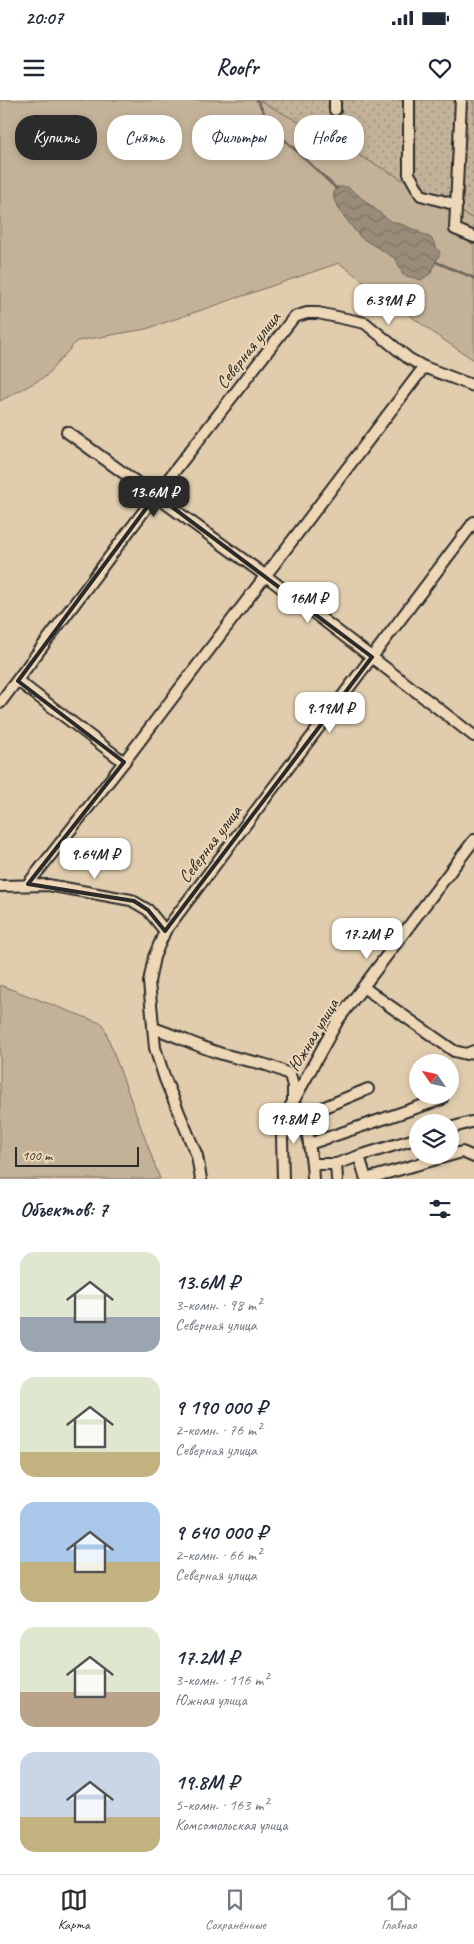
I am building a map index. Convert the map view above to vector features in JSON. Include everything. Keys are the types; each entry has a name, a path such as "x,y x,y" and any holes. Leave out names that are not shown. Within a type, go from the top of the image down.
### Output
{"street":[{"path":"409,100 408,174 421,195 457,205"},
{"path":"462,100 455,229 474,236"},
{"name":"Северная улица","path":"0,703 156,495 295,316 318,313 366,323 408,358 424,367 474,386"},
{"path":"28,884 124,762 424,367"},
{"path":"67,432 266,576 474,736"},
{"name":"Северная улица","path":"201,1179 197,1156 156,1055 149,990 154,956 165,930 474,522"},
{"path":"18,681 124,762"},
{"name":"Южная улица","path":"291,1105 338,1020 474,840"},
{"path":"0,886 48,885 134,901 148,910 165,930"},
{"path":"363,986 454,1051 466,1054 474,1051"},
{"path":"153,1028 219,1053 277,1067 290,1075 291,1105 282,1138 283,1179"},
{"path":"305,1115 368,1089"},
{"path":"309,1144 427,1104"},
{"path":"291,1105 305,1115 313,1179"},
{"path":"459,1125 471,1122"},
{"path":"312,1164 336,1164 409,1141"},
{"path":"358,1156 366,1179 462,1152 474,1157"},
{"path":"336,1164 337,1179"}],"highlighted area":[{"path":"156,495 372,657 165,931 148,910 134,901 28,884 124,762 18,681"}],"shaded area":[{"path":"0,100 259,100 294,119 294,160 364,160 364,158 474,219 474,360 439,337 339,263 146,329 77,341 45,377 0,401","holes":["335,187 377,211 390,221 418,231 396,259 370,241 344,216 334,199"]},
{"path":"259,100 474,100 474,219 364,158 364,115 294,115 294,119"},
{"path":"0,985 103,1024 160,1179 0,1179"}],"water":[{"path":"335,187 348,187 390,221 404,225 431,238 440,253 431,273 421,280 403,275 396,259 360,237 342,214 334,198"}],"waterway":[{"path":"257,100 273,129 337,189"},
{"path":"436,262 474,278"}]}
